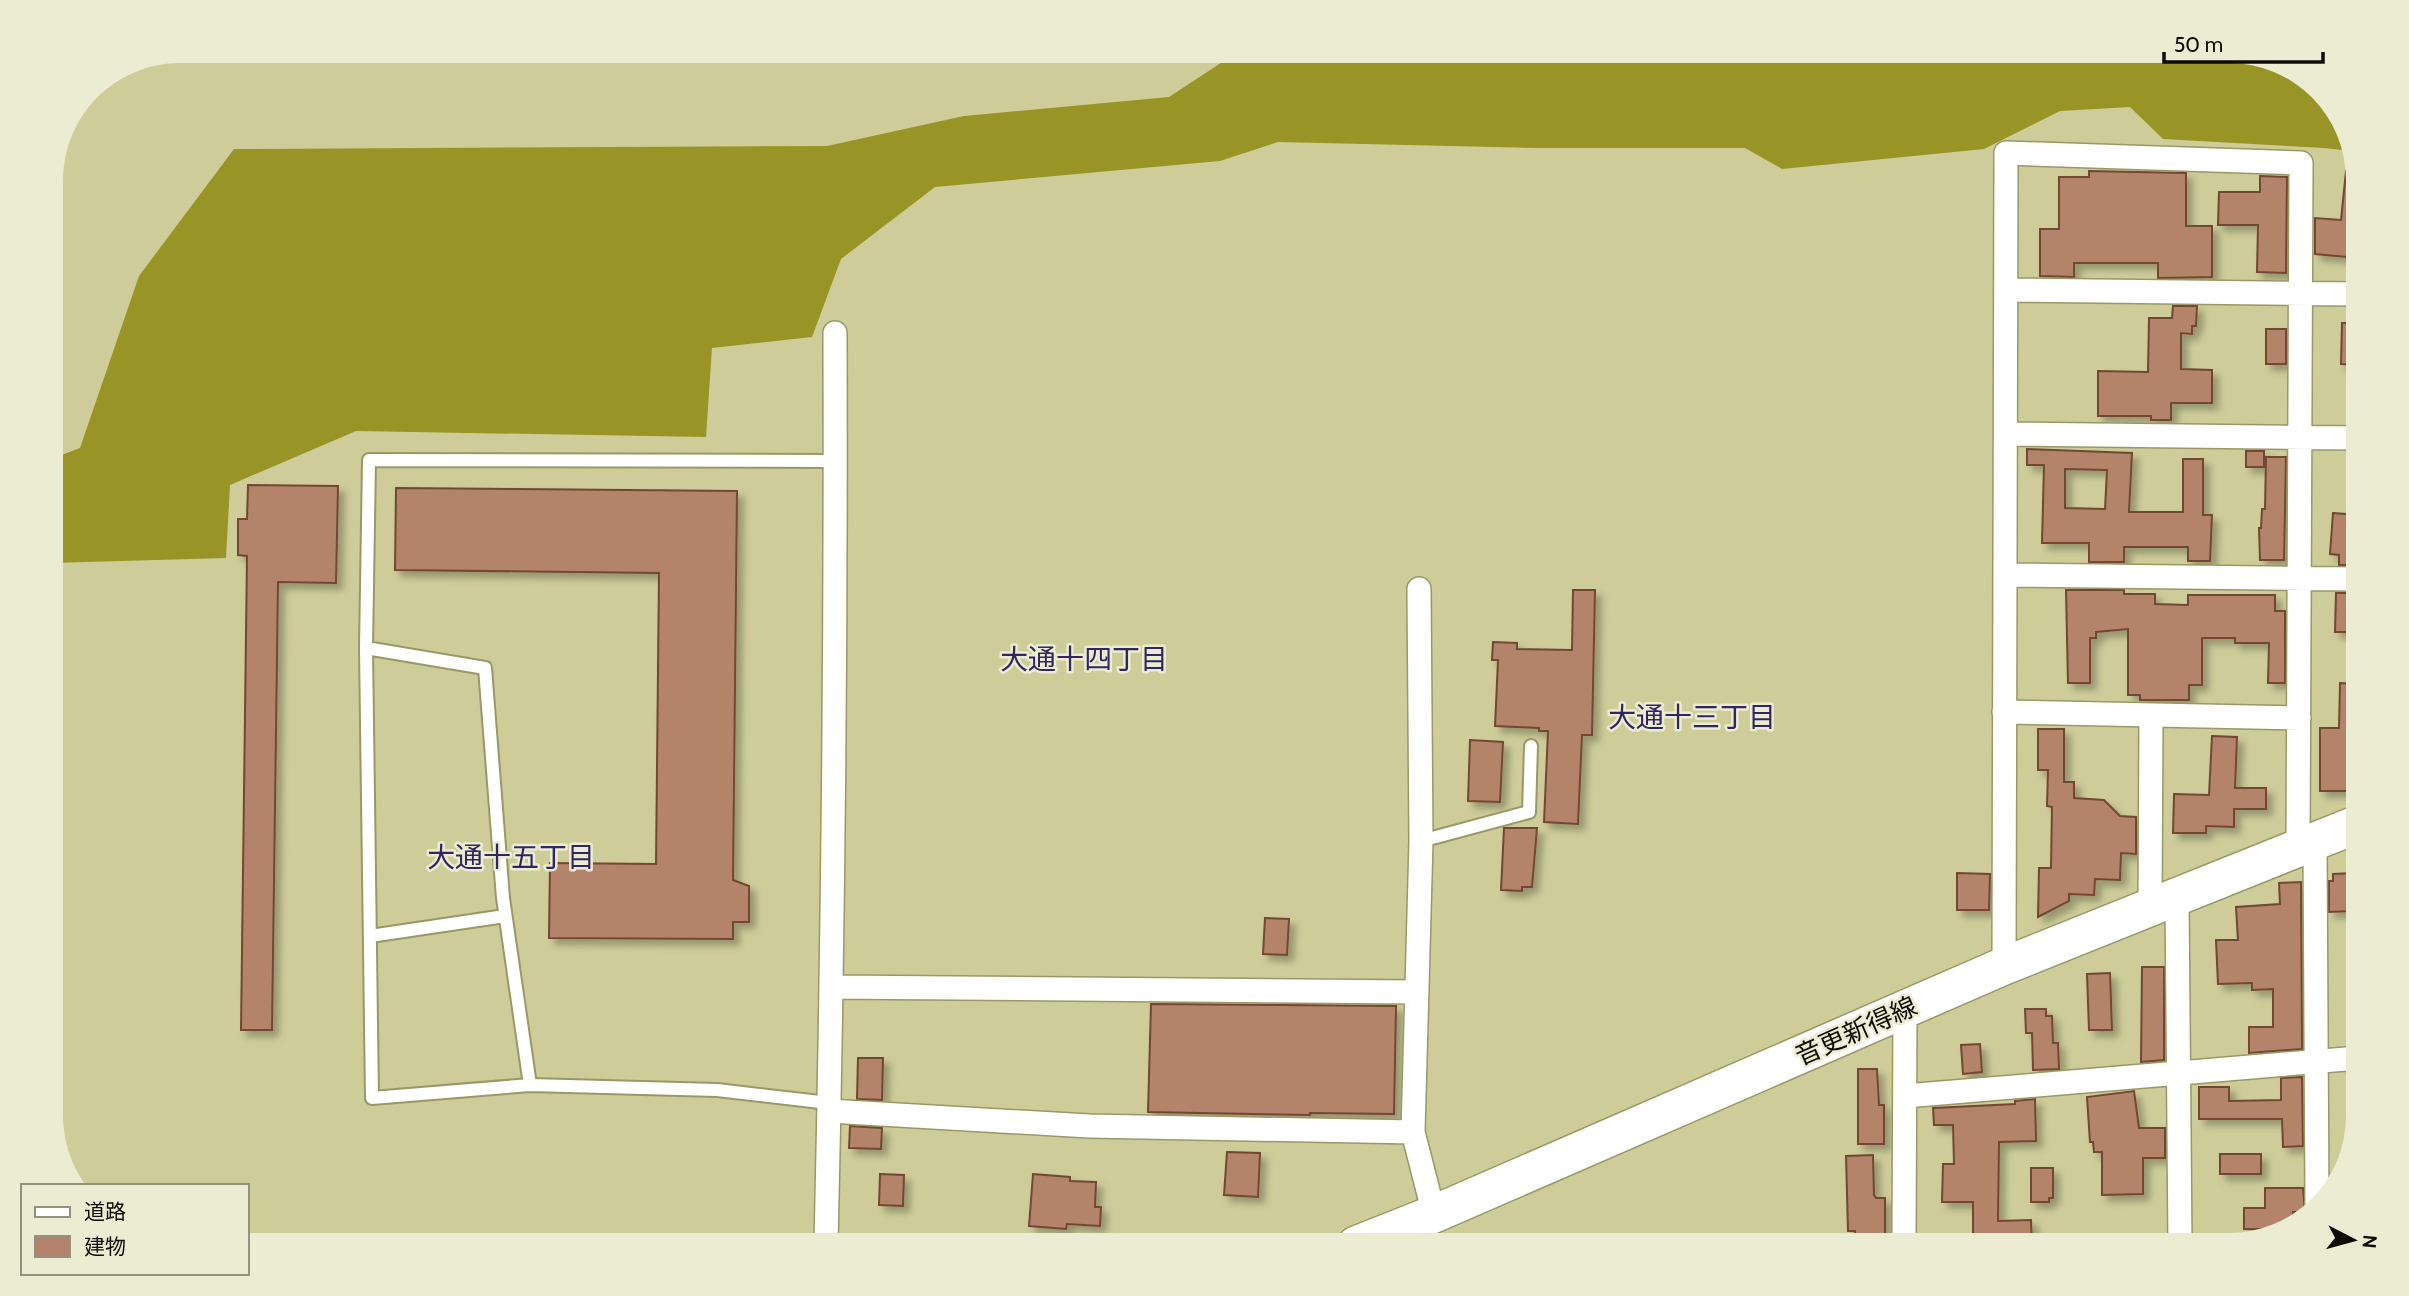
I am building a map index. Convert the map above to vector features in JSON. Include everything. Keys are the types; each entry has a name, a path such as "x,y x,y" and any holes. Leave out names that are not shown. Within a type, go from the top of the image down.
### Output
{"main road":[{"name":"音更新得線","path":"1386,1233 2004,966 2346,829"}],"street":[{"path":"2004,966 2007,153 2301,163 2299,718 2316,1061 2317,1193"},
{"path":"2006,290 2346,294"},
{"path":"826,1233 832,987 835,333"},
{"path":"2006,434 2346,438"},
{"path":"2005,575 2346,579"},
{"path":"1419,589 1421,841 1413,1132 1434,1214"},
{"path":"2004,712 2299,718"},
{"path":"2151,715 2178,1073 2180,1233"},
{"path":"832,987 1417,992"},
{"path":"1904,1233 1905,1009"},
{"path":"1905,1096 2346,1059"},
{"path":"829,1107 1089,1126 1413,1132"}],"lane":[{"path":"829,1107 717,1090 530,1085 372,1098 366,648 369,460 835,461"},
{"path":"366,648 485,668 505,916 530,1085"},
{"path":"1421,841 1529,812 1531,746"},
{"path":"370,936 505,916"}],"shaded area":[{"path":"1221,63 2229,63 2259,67 2281,75 2306,92 2326,115 2342,150 2163,139 2130,107 2060,111 1984,149 1782,169 1745,148 1538,148 1278,142 1220,161 935,187 841,259 812,337 712,348 706,437 356,431 230,485 226,558 63,563 63,454 80,448 139,276 234,149 827,146 964,116 1169,97"}],"building":[{"path":"2089,171 2186,173 2186,226 2212,226 2212,277 2158,278 2158,263 2074,263 2074,277 2040,276 2040,229 2059,229 2059,177 2089,177"},
{"path":"2346,172 2346,257 2315,254 2315,218 2341,220"},
{"path":"2260,176 2287,177 2286,273 2257,272 2258,225 2218,225 2219,192 2260,192"},
{"path":"2173,306 2197,306 2196,326 2192,326 2192,334 2181,333 2181,369 2212,370 2212,403 2171,403 2171,420 2151,420 2151,416 2098,416 2098,371 2148,372 2149,318 2172,318"},
{"path":"2342,323 2346,323 2346,364 2341,364"},
{"path":"2266,329 2286,329 2286,364 2266,364"},
{"path":"2027,449 2132,453 2129,512 2183,512 2183,459 2203,459 2203,515 2212,515 2210,561 2188,561 2188,547 2124,547 2124,562 2089,562 2089,543 2042,543 2044,465 2027,465","holes":["2065,469 2107,470 2105,509 2065,508"]},
{"path":"2246,451 2264,451 2264,467 2246,467"},
{"path":"2266,457 2286,457 2284,560 2260,560 2259,528 2262,509 2265,509"},
{"path":"248,485 338,486 336,583 278,582 272,1030 241,1030 247,556 238,555 238,519 247,519"},
{"path":"396,488 737,491 733,880 749,886 749,922 733,922 733,939 549,938 550,863 656,864 659,573 395,570"},
{"path":"2333,513 2346,514 2346,565 2339,565 2339,555 2330,554"},
{"path":"1573,590 1595,590 1592,735 1582,735 1578,824 1544,822 1548,731 1539,731 1539,728 1495,726 1498,660 1492,660 1493,642 1517,643 1517,649 1572,650"},
{"path":"2066,590 2124,590 2124,594 2155,594 2155,604 2188,605 2188,595 2275,595 2275,611 2285,611 2285,683 2268,683 2269,643 2235,643 2235,638 2202,638 2202,685 2189,685 2189,700 2140,700 2140,695 2128,695 2128,629 2096,632 2096,638 2090,638 2090,683 2068,683"},
{"path":"2336,593 2346,593 2346,632 2335,632"},
{"path":"2340,683 2346,683 2346,791 2320,791 2320,728 2339,728"},
{"path":"2038,729 2064,729 2064,782 2074,782 2074,798 2104,800 2120,816 2136,817 2136,854 2121,853 2120,880 2095,879 2094,895 2069,894 2069,901 2038,917 2039,868 2051,868 2052,807 2047,806 2048,770 2038,770"},
{"path":"2212,736 2237,737 2235,788 2266,788 2266,809 2234,809 2234,827 2206,826 2206,833 2173,833 2174,794 2209,795"},
{"path":"1470,740 1503,742 1500,802 1468,801"},
{"path":"1504,828 1537,828 1532,887 1522,887 1522,891 1501,890"},
{"path":"1957,873 1990,874 1989,910 1957,910"},
{"path":"2346,873 2346,911 2329,912 2329,881 2333,881 2333,874"},
{"path":"2301,882 2302,1049 2249,1053 2249,1027 2273,1027 2273,989 2252,990 2252,983 2218,984 2216,940 2238,940 2236,907 2280,904 2279,883"},
{"path":"1265,918 1289,919 1287,955 1263,954"},
{"path":"2142,967 2164,967 2164,1060 2141,1062"},
{"path":"2110,973 2112,1030 2089,1030 2087,974"},
{"path":"1151,1004 1396,1006 1394,1114 1148,1112"},
{"path":"2025,1009 2046,1009 2046,1016 2052,1016 2053,1043 2058,1043 2059,1069 2033,1070 2032,1033 2026,1033"},
{"path":"1980,1044 1982,1072 1963,1074 1961,1045"},
{"path":"858,1058 883,1058 882,1100 857,1099"},
{"path":"1858,1069 1877,1069 1879,1105 1884,1105 1884,1144 1858,1144"},
{"path":"2302,1077 2303,1146 2283,1147 2282,1119 2199,1119 2199,1087 2229,1087 2229,1101 2281,1100 2281,1078"},
{"path":"2134,1091 2139,1128 2165,1128 2165,1158 2143,1158 2143,1194 2102,1195 2102,1152 2094,1152 2093,1142 2090,1142 2087,1097"},
{"path":"2035,1099 2036,1141 1999,1142 1998,1221 2031,1220 2032,1233 1973,1233 1973,1202 1942,1202 1943,1164 1954,1164 1953,1125 1934,1125 1933,1108 2015,1104 2015,1101"},
{"path":"850,1126 882,1128 881,1149 849,1148"},
{"path":"1227,1152 1260,1153 1258,1197 1224,1195"},
{"path":"2220,1154 2261,1154 2261,1174 2220,1174"},
{"path":"1873,1155 1874,1195 1876,1198 1885,1198 1885,1233 1848,1231 1846,1156"},
{"path":"2031,1168 2053,1168 2053,1198 2049,1198 2049,1202 2031,1202"},
{"path":"880,1174 904,1175 903,1206 879,1205"},
{"path":"1033,1174 1070,1177 1070,1181 1096,1182 1095,1207 1101,1207 1100,1226 1067,1224 1066,1229 1029,1226"},
{"path":"2265,1188 2303,1188 2304,1205 2295,1212 2267,1227 2244,1229 2244,1208 2265,1208"}],"district":[{"name":"大通十四丁目","path":"1084,659"},
{"name":"大通十三丁目","path":"1692,717"},
{"name":"大通十五丁目","path":"511,857"}]}
